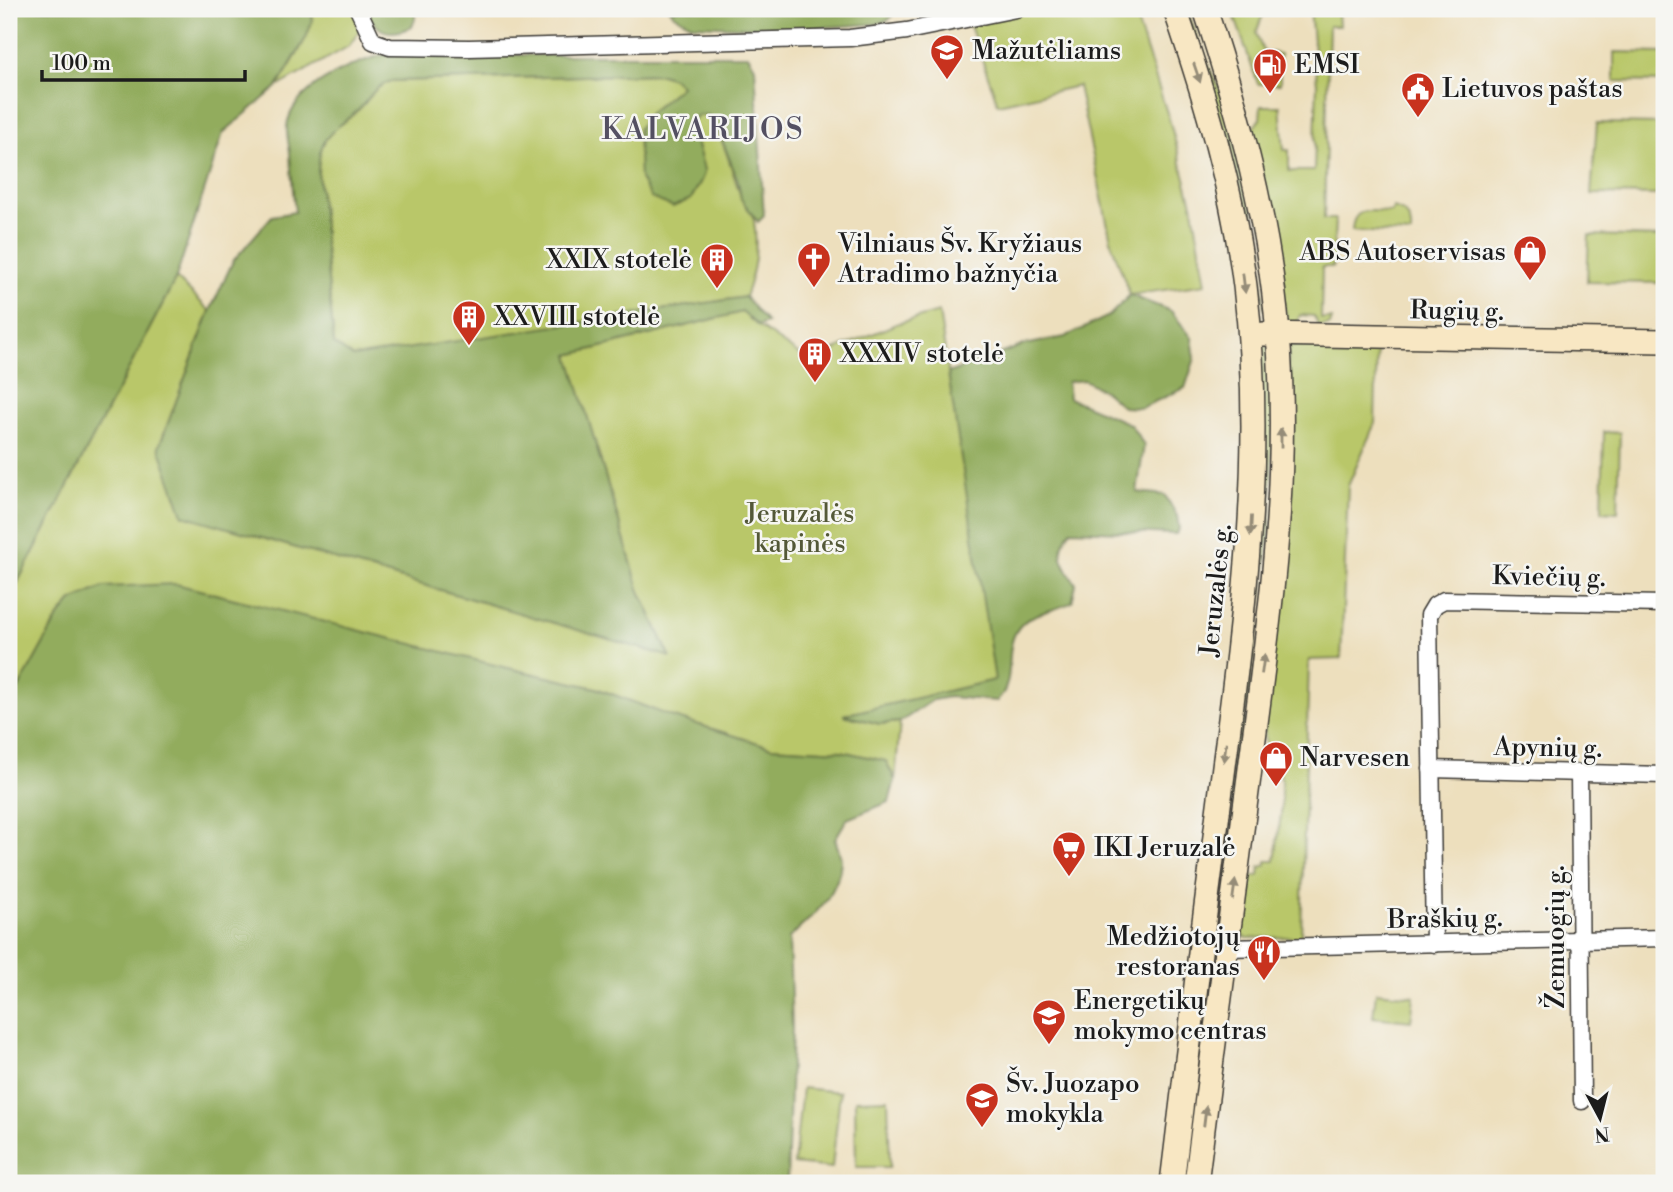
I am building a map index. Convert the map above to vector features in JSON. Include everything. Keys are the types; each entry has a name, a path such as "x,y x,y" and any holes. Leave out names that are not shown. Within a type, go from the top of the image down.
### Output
{"main road":[{"name":"Jeruzalės g.","path":"1172,1183 1237,661 1251,532 1253,461 1249,335 1239,243 1207,104 1175,9"},
{"name":"Jeruzalės g.","path":"1196,1183 1275,568 1281,450 1278,334 1270,265 1249,153 1236,102 1205,9"},
{"name":"Rugių g.","path":"1249,335 1664,341"},
{"path":"1200,946 1226,948"}],"street":[{"path":"358,9 373,41 390,47 469,48 850,38 920,29 1016,9"},
{"name":"Kviečių g.","path":"1431,769 1429,615 1435,605 1444,600 1664,604"},
{"path":"1431,769 1434,944"},
{"name":"Apynių g.","path":"1431,769 1664,775"},
{"name":"Žemuogių g.","path":"1579,774 1582,1101"},
{"name":"Braškių g.","path":"1226,948 1664,938"}],"green space":[{"path":"9,9 313,9 306,38 277,87 223,133 176,278 9,599"},
{"path":"313,9 364,9 368,18 349,46 277,87 304,40"},
{"path":"364,9 415,9 415,19 412,27 389,32 373,23"},
{"path":"670,9 896,9 889,20 877,24 792,29 693,25 674,15"},
{"path":"964,9 1133,9 1170,122 1193,208 1206,284 1130,295 1112,245 1078,86 998,104"},
{"path":"1184,9 1187,9 1206,61 1226,103 1253,212 1265,309 1256,262"},
{"path":"1232,9 1281,9 1263,15 1256,33 1263,51 1280,54 1280,84 1258,84"},
{"path":"1310,9 1367,9 1338,13 1339,26 1329,26 1324,219 1335,219 1333,267 1322,267 1321,319 1332,319 1330,325 1319,327 1314,316 1300,315 1297,324 1288,326 1251,130 1260,119 1261,106 1280,106 1284,150 1289,150 1289,171 1314,171 1317,84"},
{"path":"1614,52 1664,53 1664,82 1614,81"},
{"path":"382,55 748,55 755,67 764,216 758,222 741,199 738,181 717,127 708,115 698,115 690,123 704,173 691,199 673,207 651,198 640,179 638,129 650,112 681,86 673,78 661,74 392,81 377,88 353,115 331,133 319,158 318,172 334,344 353,357 745,297 767,323 758,326 742,312 569,355 639,589 670,657 183,515 159,447 210,311 233,261 272,216 295,212 287,132 291,112 311,89 325,80 340,71"},
{"path":"661,74 673,78 681,86 650,112 691,199 704,173 690,123 698,115 708,115 723,145 741,197 753,218 755,259 745,297 364,356 353,357 334,344 318,172 319,158 326,139 362,106 377,88 392,81"},
{"path":"1597,123 1664,124 1664,195 1591,194"},
{"path":"1393,208 1408,217 1411,234 1352,231 1353,222 1360,213 1392,212"},
{"path":"1589,235 1664,237 1664,283 1587,282"},
{"name":"Jeruzalės kapinės","path":"176,278 210,311 159,447 670,656 639,589 569,355 742,312 804,358 823,355 896,324 939,312 996,680 844,715 880,724 900,722 895,780 886,761 841,751 771,747 667,715 596,688 499,666 72,601 57,619 9,706 9,599"},
{"path":"1130,295 1171,311 1192,338 1195,358 1185,388 1141,408 1123,407 1107,393 1084,380 1067,382 1069,398 1130,424 1144,445 1137,492 1165,495 1177,516 1179,528 1176,534 1071,530 1061,552 1076,584 1072,602 1033,616 1022,624 1012,642 1007,683 997,701 949,697 933,700 900,722 880,724 843,715 995,680 948,373 1024,345 1065,337 1109,316"},
{"path":"1377,343 1375,423 1348,486 1341,659 1309,660 1301,937 1247,938 1241,935 1239,928 1241,906 1251,876 1259,876 1260,867 1266,865 1266,861 1275,861 1281,814 1281,776 1272,772 1273,760 1266,759 1264,721 1289,345"},
{"path":"1261,345 1268,345 1273,419 1270,531 1218,927 1226,865 1224,827"},
{"path":"1604,432 1620,433 1618,512 1602,511"},
{"path":"176,584 596,688 667,715 771,747 841,751 886,761 895,780 889,802 847,819 835,839 841,861 836,884 823,904 789,938 792,1029 787,1183 9,1183 9,706 57,619 72,601 103,587"},
{"path":"1204,980 1215,982 1189,1162 1188,1130"},
{"path":"1376,992 1414,996 1411,1021 1373,1017"},
{"path":"802,1088 840,1092 832,1168 794,1164"},
{"path":"888,1099 890,1167 856,1167 855,1100"}],"place":[{"name":"Mažutėliams","path":"947,81"},
{"name":"EMSI","path":"1270,95"},
{"name":"Lietuvos paštas","path":"1418,119"},
{"name":"ABS Autoservisas","path":"1530,282"},
{"name":"Vilniaus Šv. Kryžiaus Atradimo bažnyčia","path":"814,289"},
{"name":"XXIX stotelė","path":"717,290"},
{"name":"XXVIII stotelė","path":"469,347"},
{"name":"XXXIV stotelė","path":"815,384"},
{"name":"Narvesen","path":"1276,788"},
{"name":"IKI Jeruzalė","path":"1069,878"},
{"name":"Medžiotojų restoranas","path":"1264,982"},
{"name":"Energetikų mokymo centras","path":"1049,1046"},
{"name":"Šv. Juozapo mokykla","path":"982,1129"}],"district":[{"name":"KALVARIJOS","path":"703,130"}]}
